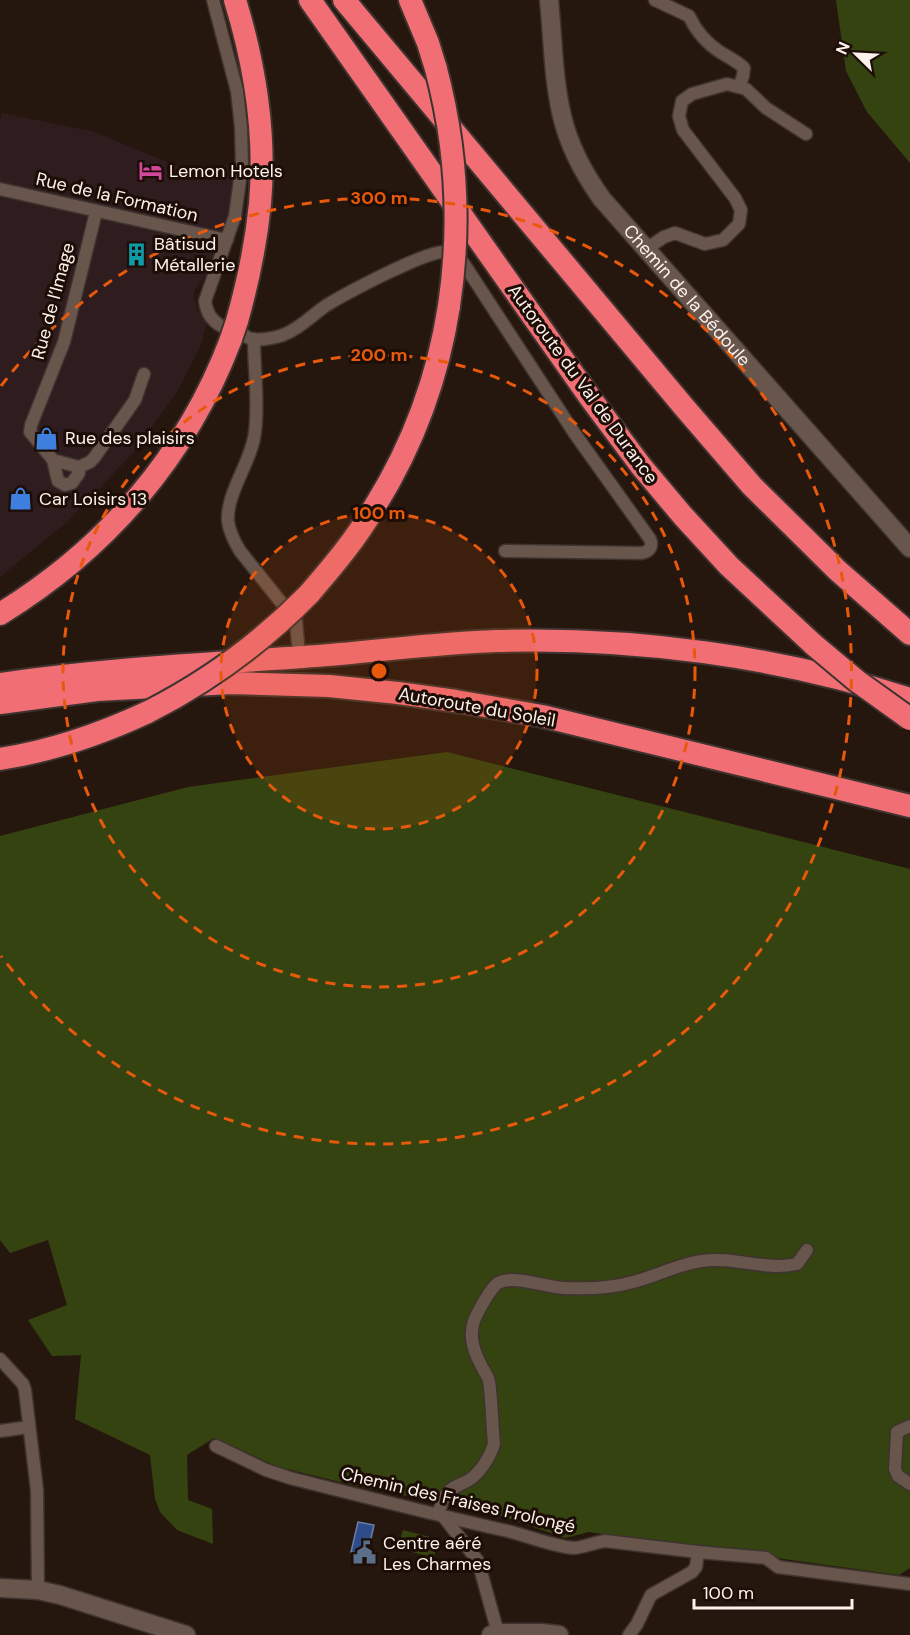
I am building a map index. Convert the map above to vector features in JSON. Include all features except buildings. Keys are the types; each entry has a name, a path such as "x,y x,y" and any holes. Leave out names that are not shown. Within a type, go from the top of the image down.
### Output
{"highway":[{"path":"0,614 47,583 78,558 142,494 162,469 185,433 206,397 237,332 255,241 260,202 261,163 256,92 235,0"},
{"name":"Autoroute du Val de Durance","path":"310,0 591,399 641,466 723,560 753,589 857,681 910,719"},
{"path":"344,0 684,408 752,486 837,570 910,634"},
{"path":"0,759 37,752 81,739 148,712 191,689 238,657 309,594 350,544 375,508 423,410 442,344 455,258 456,193 444,101 428,44 410,0"},
{"path":"0,684 133,669 474,643 563,641 722,655 802,670 910,699"},
{"name":"Autoroute du Soleil","path":"0,703 97,690 232,684 328,687 398,693 542,716 910,806"}],"street":[{"path":"213,0 237,91 242,165 235,216 205,301 210,316 214,321 237,332 286,334 295,330 325,306 421,258 443,252 457,256 575,434 652,543 651,549 641,553 505,551"},
{"name":"Chemin de la Bédoule","path":"549,0 556,85 562,118 587,178 597,192 650,247 910,536"},
{"name":"Chemin de la Bédoule","path":"558,0 572,120 587,157 618,205 650,247 910,548"},
{"path":"655,0 689,16 703,38 744,68 739,87"},
{"path":"650,247 664,237 675,233 705,244 723,240 739,224 741,210 735,198 683,130 680,116 682,101 692,94 727,84 739,87 746,89 766,108 806,134"},
{"name":"Rue de la Formation","path":"0,189 227,240"},
{"name":"Rue de l’Image","path":"96,212 61,350 30,429 32,435 53,460 58,481 65,485 72,483 79,473 79,466 94,458 131,406 144,374"},
{"path":"237,332 255,434 230,504 228,521 240,551 296,621 298,644"},
{"path":"53,460 79,466"},
{"path":"559,1635 494,1634 478,1562 440,1515 445,1495 455,1486 476,1474 492,1452 494,1444 489,1377 472,1346 474,1322 490,1291 497,1284 518,1280 553,1288 581,1289 632,1283 685,1264 704,1260 784,1267 797,1264 807,1250"},
{"path":"0,1359 26,1390 38,1490 38,1590"},
{"path":"910,1426 897,1431 895,1469 903,1481 910,1484"},
{"path":"0,1431 29,1427"},
{"name":"Chemin des Fraises Prolongé","path":"216,1446 278,1474 576,1548 605,1541 766,1558 778,1567 910,1584"},
{"path":"628,1635 637,1624 651,1595 692,1572 696,1567 698,1552"},
{"path":"0,1588 38,1590 76,1599 186,1635"}],"shaded area":[{"path":"2,113 95,132 176,166 233,165 233,192 229,219 205,277 194,292 197,309 207,322 201,345 177,392 134,452 67,522 0,577 0,122"}],"green space":[{"path":"836,0 910,0 910,163 867,112 846,71"},
{"path":"447,752 910,869 910,1568 899,1575 589,1532 565,1538 487,1511 365,1488 278,1467 214,1438 187,1455 188,1500 212,1509 213,1544 177,1530 160,1512 155,1499 150,1455 75,1419 81,1355 52,1356 28,1320 67,1305 48,1240 10,1253 0,1240 0,836 188,787"},
{"path":"403,1530 438,1539 434,1558 397,1548"}],"water":[{"path":"358,1522 374,1525 367,1556 351,1552"}],"tunnel":[{"path":"298,654 300,697"}],"place":[{"name":"Lemon Hotels","path":"151,171"},
{"name":"Bâtisud Métallerie","path":"136,254"},
{"name":"Rue des plaisirs","path":"47,438"},
{"name":"Car Loisirs 13","path":"21,499"},
{"name":"Centre aéré Les Charmes","path":"365,1553"}]}
